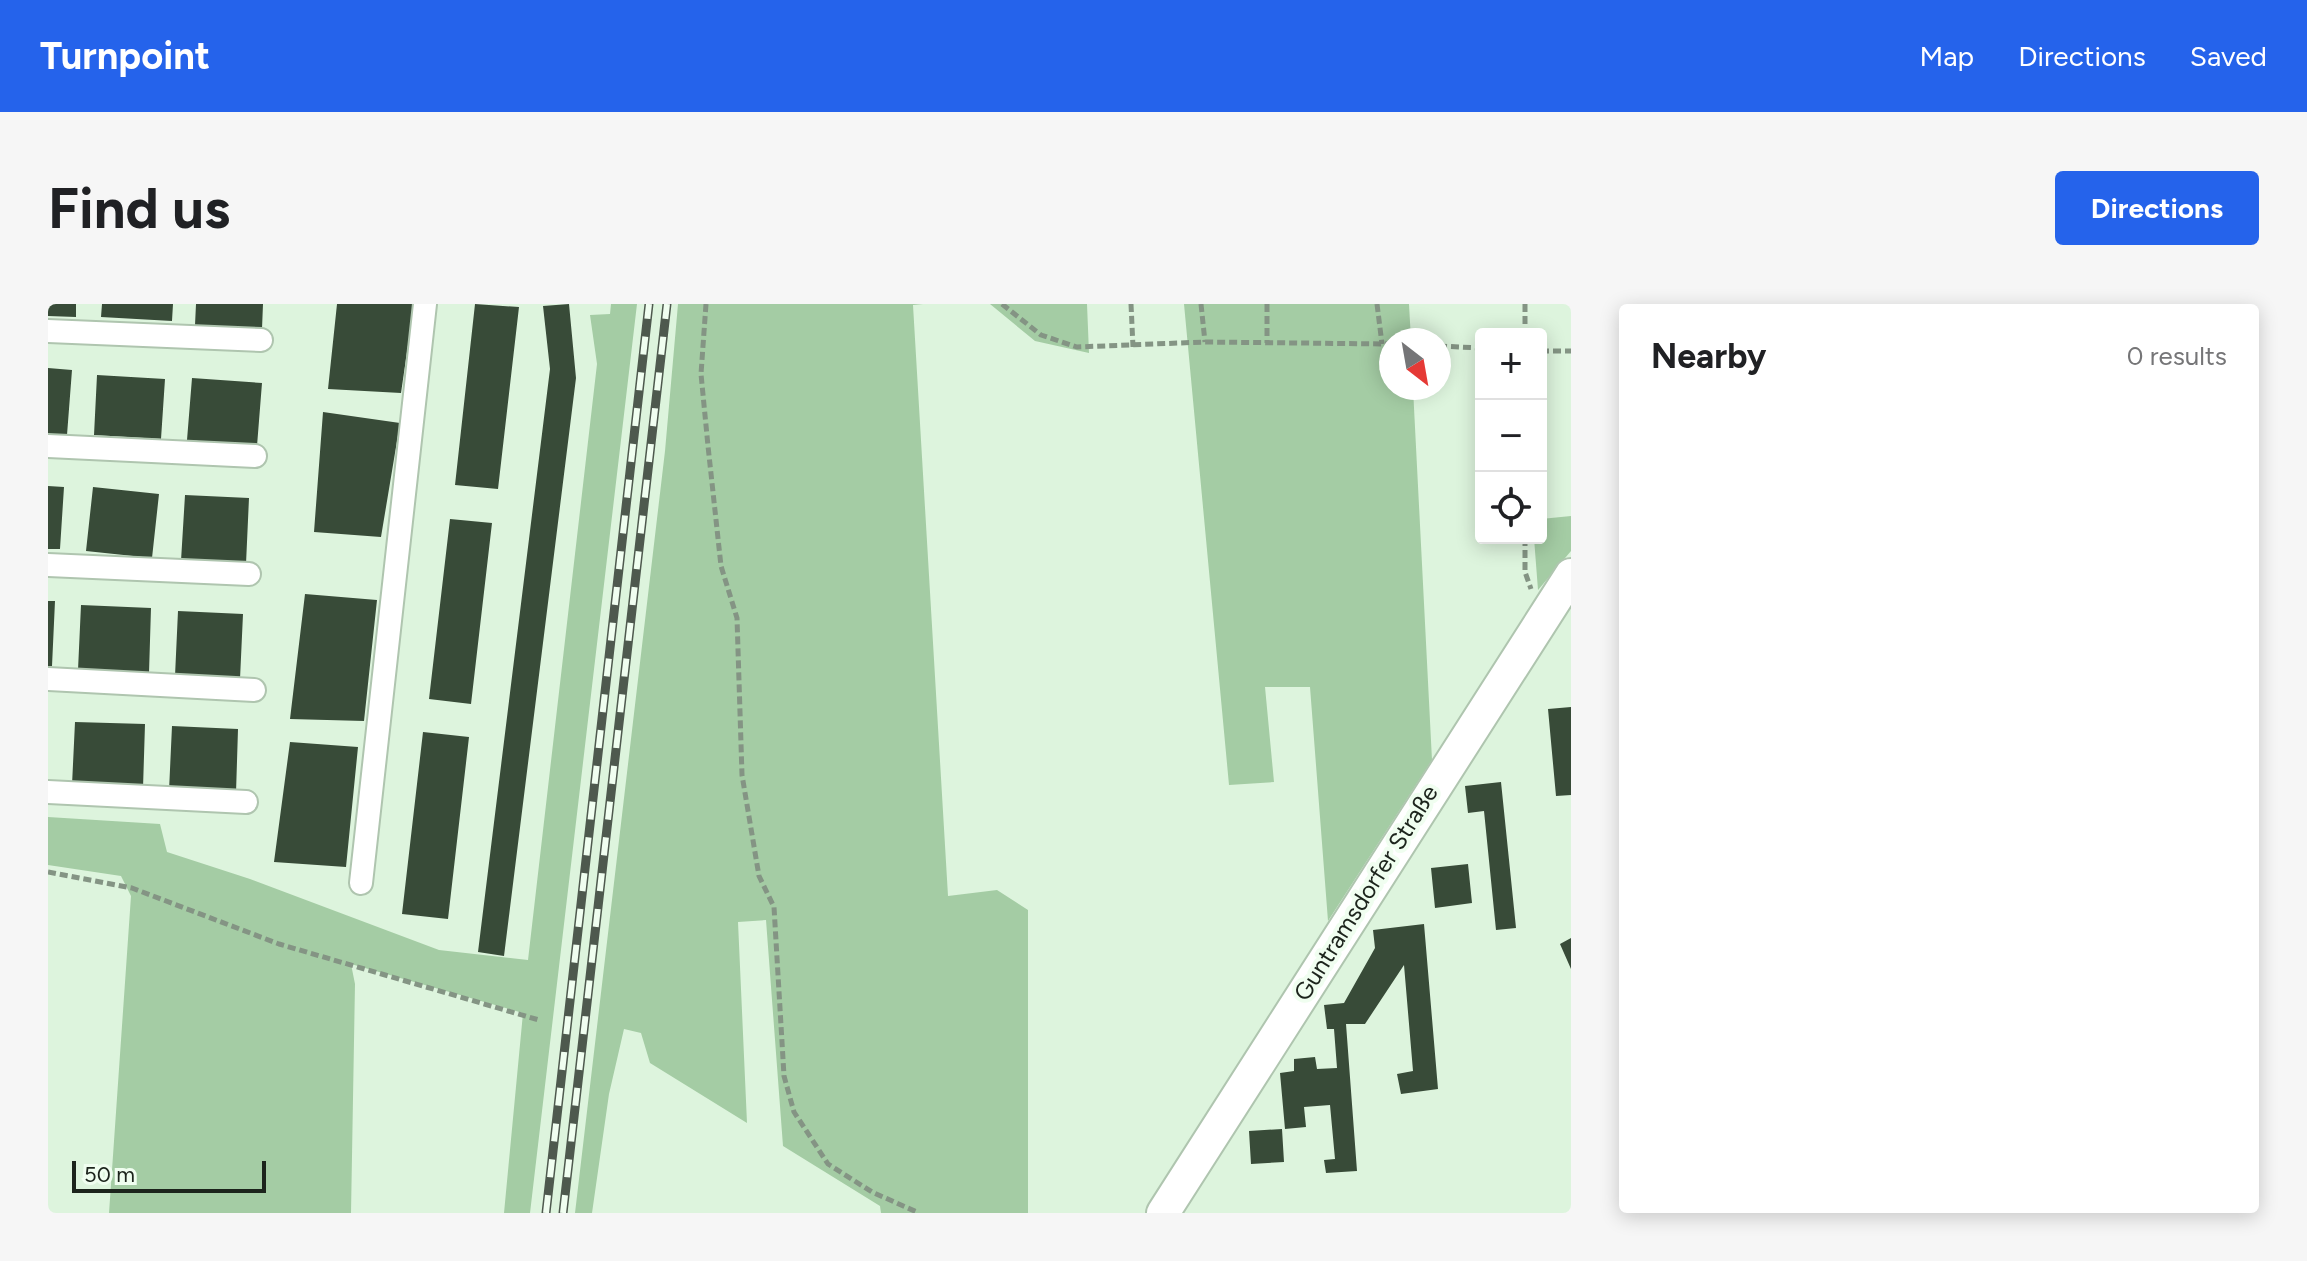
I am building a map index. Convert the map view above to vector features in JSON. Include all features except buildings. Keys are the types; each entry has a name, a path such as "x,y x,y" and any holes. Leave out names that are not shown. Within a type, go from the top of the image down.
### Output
{"street":[{"path":"361,883 425,304"},
{"path":"48,331 261,340"},
{"path":"48,446 255,456"},
{"path":"48,565 249,574"},
{"name":"Guntramsdorfer Straße","path":"1163,1213 1571,575"},
{"path":"48,679 254,690"},
{"path":"48,792 246,802"}],"path":[{"path":"706,304 701,374 708,446 721,566 737,618 742,775 759,876 774,907 784,1076 794,1112 828,1164 872,1192 919,1213"},
{"path":"1002,304 1055,342 1077,347 1205,342 1379,344"},
{"path":"1131,304 1133,347"},
{"path":"1201,304 1205,342"},
{"path":"1267,304 1267,343"},
{"path":"1377,304 1380,328"},
{"path":"1525,304 1525,328"},
{"path":"1451,347 1475,348"},
{"path":"1547,351 1571,351"},
{"path":"1525,544 1525,572 1541,620"},
{"path":"48,872 132,888 279,944 539,1020"}],"green space":[{"path":"611,304 637,304 530,1213 504,1213 523,1013 351,964 355,984 351,1213 109,1213 131,896 121,876 48,865 48,817 160,824 167,852 250,879 439,950 528,960 597,364 590,315 610,314"},
{"path":"678,304 923,304 913,305 948,896 997,890 1028,910 1028,1213 881,1213 880,1206 783,1146 766,920 738,922 747,1123 650,1063 641,1033 624,1029 609,1094 592,1213 575,1213 665,451"},
{"path":"990,304 1087,304 1089,353 1035,341"},
{"path":"1184,304 1409,304 1410,328 1379,328 1379,400 1414,400 1432,760 1328,921 1310,687 1265,687 1274,782 1229,785"},
{"path":"1571,516 1571,551 1538,590 1534,544 1547,544 1547,518"}],"railway":[{"path":"546,1213 649,304"},
{"path":"563,1213 667,304"}]}
